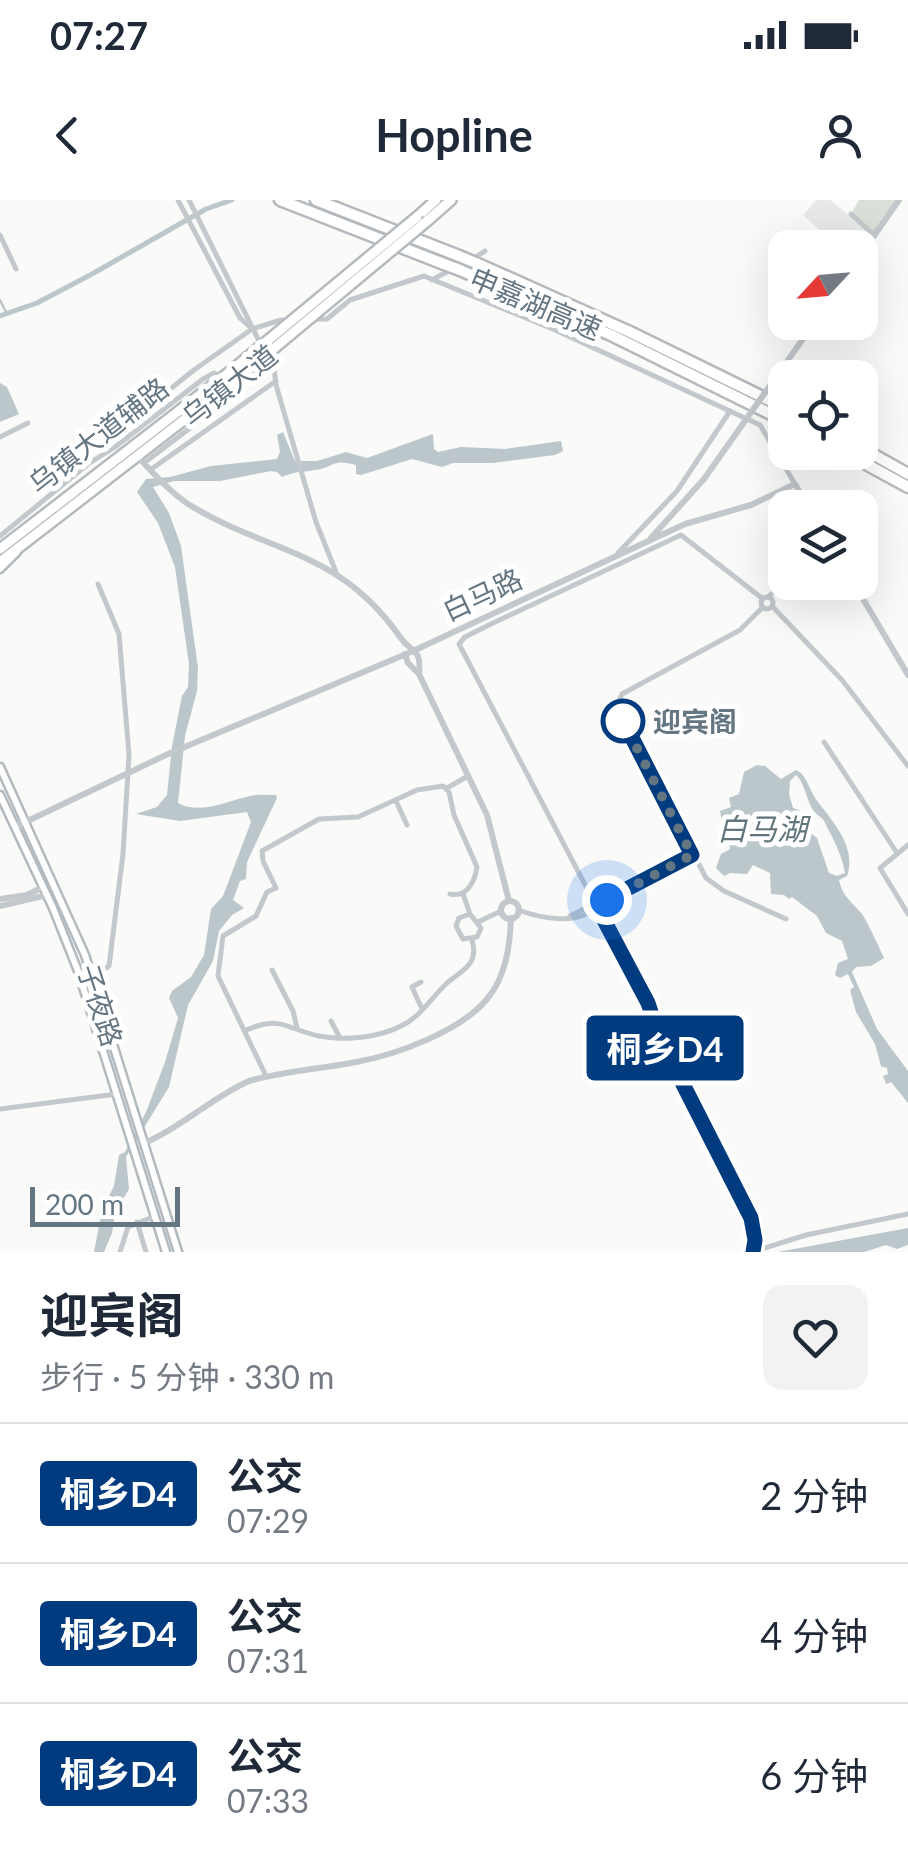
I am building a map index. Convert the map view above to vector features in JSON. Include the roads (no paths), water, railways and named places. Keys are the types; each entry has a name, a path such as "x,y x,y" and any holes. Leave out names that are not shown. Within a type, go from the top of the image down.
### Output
{"highway":[{"name":"申嘉湖高速","path":"280,200 549,301 768,400"},
{"name":"申嘉湖高速","path":"316,200 476,263 768,412"},
{"path":"878,458 908,474"},
{"path":"876,470 908,488"}],"main road":[{"name":"乌镇大道","path":"34,529 86,482 228,373 436,200"},
{"name":"乌镇大道","path":"0,549 6,540 34,529 146,465 239,378 451,200"},
{"name":"乌镇大道","path":"0,566 6,540"},
{"name":"子夜路","path":"0,767 65,905 93,977 178,1252"},
{"name":"子夜路","path":"0,795 46,891 83,984 166,1252"},
{"path":"112,1078 124,1074"}],"street":[{"path":"178,200 240,318 273,360 316,522 336,572"},
{"path":"189,200 252,330"},
{"path":"878,230 900,200"},
{"path":"851,214 869,230"},
{"path":"0,235 16,269"},
{"path":"432,280 485,252"},
{"path":"127,438 128,423 252,330 281,320 327,319 354,298 420,277 555,330 764,428 798,490"},
{"path":"646,542 704,479 802,340"},
{"name":"乌镇大道辅路","path":"6,540 88,464 210,374 228,373"},
{"path":"276,381 146,465 186,502 226,524 336,572 361,590 404,643 416,650 421,662 419,674"},
{"path":"615,556 677,492 730,410"},
{"path":"0,437 28,423"},
{"path":"86,482 102,456"},
{"name":"白马路","path":"14,828 168,754 405,655 684,524 751,506 794,484"},
{"path":"768,599 682,535 461,640 460,650 648,1003 660,1039 751,1218 753,1252 908,1214"},
{"path":"93,977 109,966 129,772 119,634 98,584"},
{"path":"786,920 714,886 692,855 617,701 626,692 740,630 769,600 842,680 908,766"},
{"path":"864,600 908,675"},
{"path":"404,643 408,663 419,674 493,833 509,901"},
{"path":"824,742 897,853"},
{"path":"266,1076 218,970 224,936 256,916 267,892 276,888 262,851 319,819 358,817 427,787 447,788 468,776"},
{"path":"447,788 454,815 478,867 463,893 450,894"},
{"path":"396,800 408,825"},
{"path":"908,845 881,865 881,872 908,914"},
{"path":"518,910 545,918 584,912 692,855"},
{"path":"0,903 46,891"},
{"path":"463,893 480,933 472,940 462,939 456,926 459,918 470,914"},
{"path":"509,901 518,910"},
{"path":"478,922 509,901"},
{"path":"501,910 503,916 511,918"},
{"path":"143,1139 164,1136 230,1090 266,1076 384,1055 421,1042 459,1021 488,998 497,984 508,951 511,918 518,910"},
{"path":"244,1031 270,1022 340,1038 394,1029 470,965 475,954 472,940"},
{"path":"272,970 293,1011 297,1028"},
{"path":"422,982 412,987 422,1009"},
{"path":"331,1021 340,1038"},
{"path":"0,1110 117,1094"},
{"path":"120,1252 128,1227 155,1216"},
{"path":"136,1222 146,1252"}],"water":[{"path":"0,383 7,387 19,414 0,422"},
{"path":"283,432 295,461 317,461 346,452 367,458 433,434 434,449 438,452 561,441 563,451 442,467 412,459 361,475 356,474 356,465 338,463 282,477 271,471 220,481 174,481 153,487 169,513 181,546 198,668 178,803 195,808 253,795 277,798 247,862 246,879 240,881 233,900 244,908 219,931 213,961 188,1005 169,1087 126,1157 129,1189 115,1213 104,1252 94,1252 119,1155 125,1152 146,1112 178,1018 169,998 191,977 204,955 211,909 223,896 251,822 247,812 180,821 136,814 157,807 167,795 172,746 182,696 188,687 189,664 175,567 158,523 137,492 146,479 211,466 277,459 277,435"},
{"name":"白马湖","path":"757,765 765,766 781,779 796,770 801,773 842,836 849,866 847,876 839,880 840,886 864,917 884,958 852,972 877,1029 908,1071 908,1103 891,1082 886,1084 883,1076 888,1074 887,1068 881,1066 875,1044 856,1012 850,990 854,987 848,974 840,978 835,975 838,963 848,959 842,941 826,933 817,916 792,897 771,894 770,873 753,865 747,874 724,876 716,868 721,854 730,849 727,834 720,830 720,811 731,807 729,798 739,794 744,772","holes":["796,775 813,810 834,840 845,873 829,873 817,838 807,830 807,813 793,808 790,781"]},
{"path":"908,1228 908,1245 897,1249 886,1245 864,1252 778,1252"}],"waterway":[{"path":"0,316 37,303 206,209 232,200"},
{"path":"0,300 7,314"}],"place":[{"name":"迎宾阁","path":"623,721"}]}
